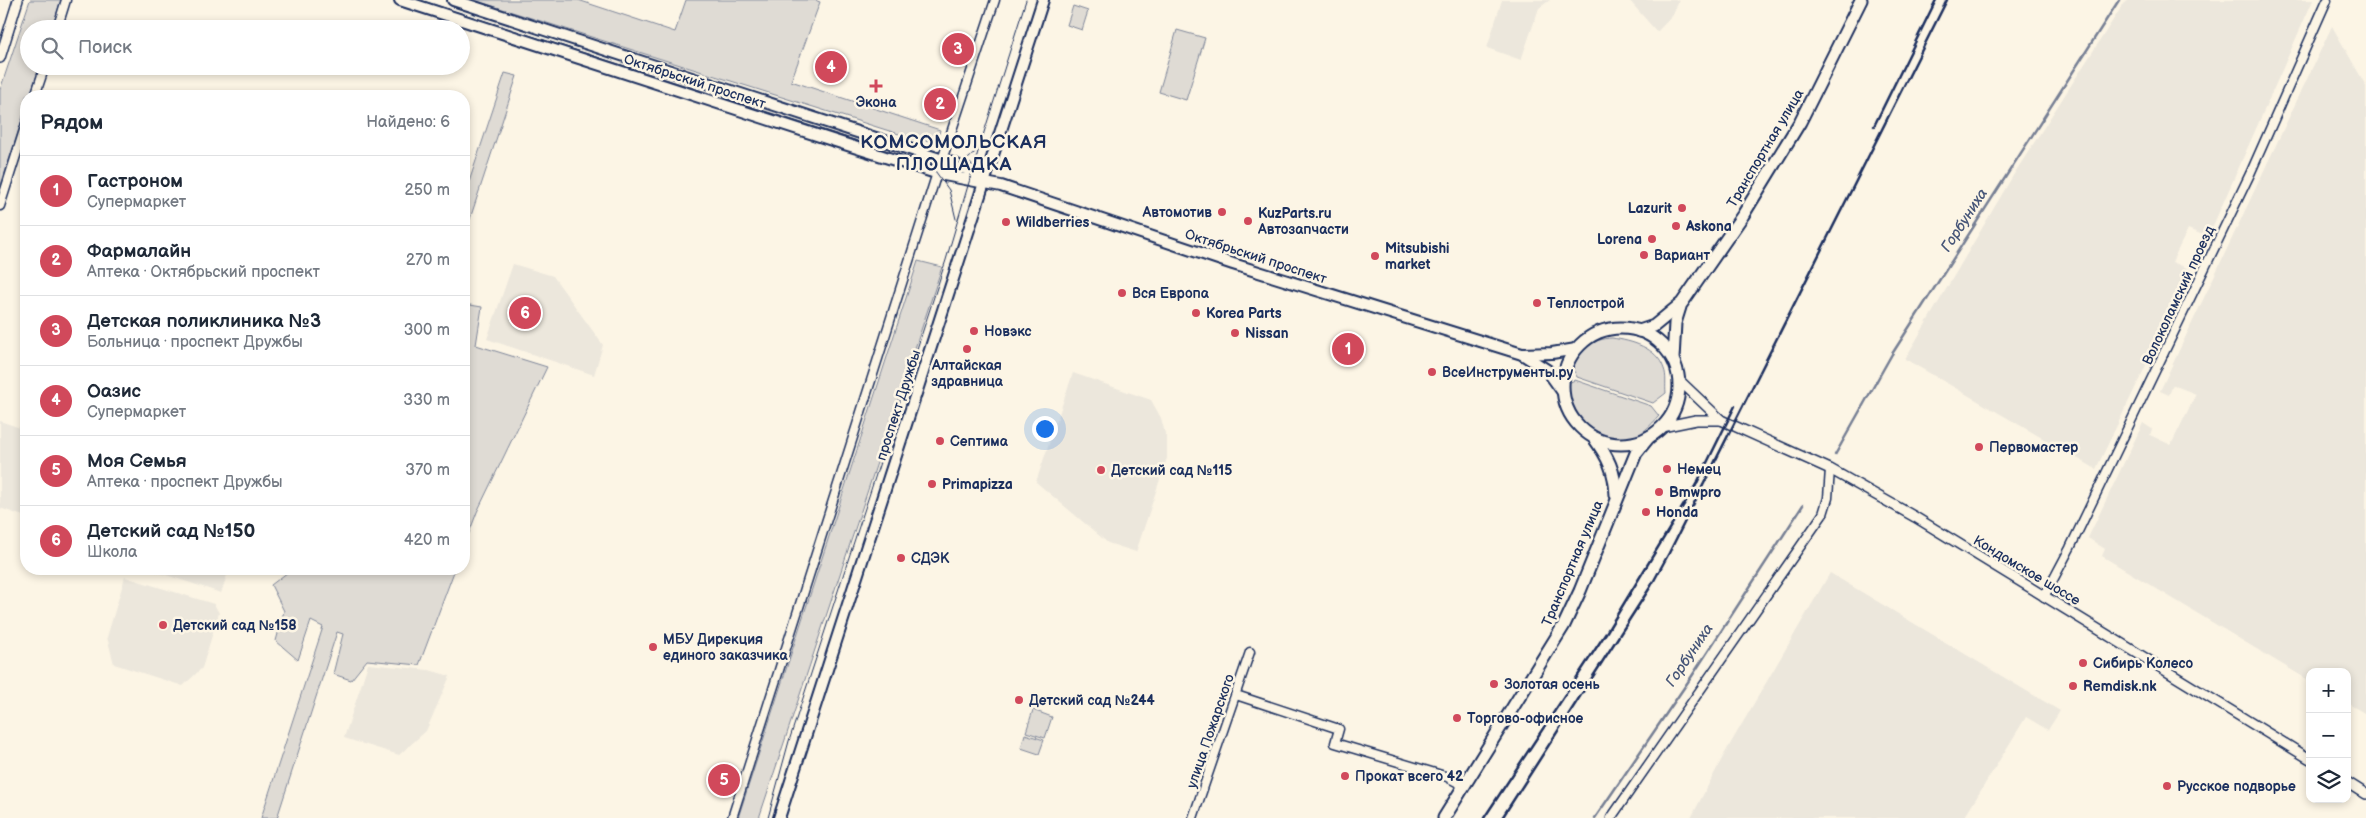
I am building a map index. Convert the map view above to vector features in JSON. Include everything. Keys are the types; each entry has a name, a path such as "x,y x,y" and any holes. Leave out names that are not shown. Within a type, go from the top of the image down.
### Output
{"main road":[{"name":"Октябрьский проспект","path":"400,0 462,20"},
{"name":"Октябрьский проспект","path":"453,0 942,160 968,170 983,182"},
{"name":"проспект Дружбы","path":"779,818 1043,0"},
{"name":"Транспортная улица","path":"1673,359 1674,323 1682,303 1743,216 1800,122 1861,0"},
{"name":"Октябрьский проспект","path":"470,23 937,173 983,182 1228,262 1522,354 1547,370 1562,391"},
{"name":"Транспортная улица","path":"1639,331 1654,326 1682,303"},
{"path":"1622,328 1639,331 1653,337 1673,359 1679,380 1678,398 1672,414 1662,427 1649,437 1631,444 1612,444 1594,438 1578,426 1567,410 1562,391 1563,376 1568,362 1576,349 1589,337 1605,330 1622,328"},
{"name":"Октябрьский проспект","path":"1522,354 1552,353 1576,349"},
{"name":"Транспортная улица","path":"1444,818 1560,632 1580,591 1616,498 1636,453 1649,437"},
{"name":"Транспортная улица","path":"1594,438 1609,459 1615,478 1616,498"}],"street":[{"path":"0,58 18,0"},
{"path":"59,20 66,0"},
{"path":"942,160 995,0"},
{"name":"Волоколамский проезд","path":"2044,597 2070,548 2250,174 2327,0"},
{"path":"37,90 42,75"},
{"path":"0,206 20,143"},
{"path":"732,818 937,173"},
{"name":"Кондомское шоссе","path":"1679,380 1721,420 1830,469 1915,517 2308,758"},
{"name":"Кондомское шоссе","path":"1662,427 1696,420 1721,420"},
{"path":"1610,818 1823,514 1828,498 1830,469"},
{"name":"улица Пожарского","path":"1193,818 1250,652"},
{"path":"1236,695 1339,729 1335,743 1445,776 1464,786"},
{"path":"2351,785 2366,794"}],"shaded area":[{"path":"30,0 61,0 55,20 23,20"},
{"path":"474,0 578,0 675,32 686,0 815,0 820,2 791,81 940,130 937,141 918,140"},
{"path":"1502,0 1550,0 1539,8 1521,60 1487,48"},
{"path":"1629,0 1679,0 1673,15 1657,32"},
{"path":"2126,0 2313,0 2208,237 2188,229 2172,262 2192,270 2096,469 1905,359 2014,174"},
{"path":"1073,6 1088,11 1082,30 1067,25"},
{"path":"2332,26 2366,86 2366,714 2351,705 2351,668 2306,668 2306,679 2102,556 2105,549 2088,538 2143,423 2152,429 2150,435 2171,445 2196,394 2173,385 2169,395 2160,391"},
{"path":"20,30 20,75 37,75 32,90 20,90 20,126 0,188 0,90"},
{"path":"1177,30 1205,38 1186,100 1159,92"},
{"path":"505,73 517,76 470,219 470,179"},
{"path":"918,261 942,267 759,818 738,818"},
{"path":"513,264 553,276 603,345 594,375 487,339"},
{"path":"470,305 482,307 476,345 547,367 470,530"},
{"path":"1612,338 1635,343 1656,355 1661,361 1665,372 1666,393 1653,403 1577,377 1571,365 1583,349 1593,342"},
{"name":"Детский сад №115","path":"1073,373 1151,400 1161,418 1167,441 1167,458 1136,552 1108,543 1036,482"},
{"path":"1575,380 1651,406 1659,416 1645,430 1633,438 1619,440 1600,435 1583,424 1572,408 1568,397 1568,383"},
{"path":"0,421 20,428 20,515 0,508"},
{"path":"1830,573 2060,711 2048,730 2026,717 1964,818 1691,818 1725,753"},
{"path":"166,575 227,575 221,593"},
{"path":"284,575 453,575 419,665 367,660 351,680 333,674 343,634 337,632 277,818 261,818 323,627 311,621 298,660 276,641 284,611 271,585"},
{"name":"Детский сад №158","path":"125,577 214,604 219,613 202,668 183,686 114,664 107,637"},
{"path":"368,664 429,670 450,676 426,731 399,755 344,738"},
{"path":"1033,710 1052,717 1045,738 1026,732"},
{"path":"1025,734 1044,740 1039,754 1021,748"}],"waterway":[{"name":"Горбуниха","path":"1835,455 1892,354 2119,0"},
{"name":"Горбуниха","path":"1595,818 1692,676 1803,505"}],"tram line":[{"path":"420,0 932,165 958,164 968,159 977,149"},
{"path":"768,818 789,741 946,260 1026,0"},
{"path":"930,164 949,190 956,219"}],"railway":[{"path":"1874,126 1936,0"},
{"path":"1502,818 1651,586 1669,553 1947,0"},
{"path":"1694,489 1735,406"},
{"path":"1484,818 1606,633 1697,483"}],"place":[{"name":"Детская поликлиника №3","path":"958,49"},
{"name":"Оазис","path":"831,67"},
{"name":"Экона","path":"876,86"},
{"name":"Фармалайн","path":"940,104"},
{"name":"Lazurit","path":"1682,208"},
{"name":"Автомотив","path":"1222,212"},
{"name":"KuzParts.ru Автозапчасти","path":"1248,221"},
{"name":"Wildberries","path":"1006,222"},
{"name":"Askona","path":"1676,226"},
{"name":"Lorena","path":"1652,239"},
{"name":"Вариант","path":"1644,255"},
{"name":"Mitsubishi market","path":"1375,256"},
{"name":"Вся Европа","path":"1122,293"},
{"name":"Теплострой","path":"1537,303"},
{"name":"Детский сад №150","path":"525,313"},
{"name":"Korea Parts","path":"1196,313"},
{"name":"Новэкс","path":"974,331"},
{"name":"Nissan","path":"1235,333"},
{"name":"Алтайская здравница","path":"967,349"},
{"name":"Гастроном","path":"1348,349"},
{"name":"ВсеИнструменты.ру","path":"1432,372"},
{"name":"Септима","path":"940,441"},
{"name":"Первомастер","path":"1979,447"},
{"name":"Немец","path":"1667,469"},
{"name":"Детский сад №115","path":"1101,470"},
{"name":"Primapizza","path":"932,484"},
{"name":"Bmwpro","path":"1659,492"},
{"name":"Honda","path":"1646,512"},
{"name":"СДЭК","path":"901,558"},
{"name":"Детский сад №158","path":"163,625"},
{"name":"МБУ Дирекция единого заказчика","path":"653,647"},
{"name":"Сибирь Колесо","path":"2083,663"},
{"name":"Золотая осень","path":"1494,684"},
{"name":"Remdisk.nk","path":"2073,686"},
{"name":"Детский сад №244","path":"1019,700"},
{"name":"Торгово-офисное","path":"1457,718"},
{"name":"Прокат всего 42","path":"1345,776"},
{"name":"Моя Семья","path":"724,780"},
{"name":"Русское подворье","path":"2167,786"}],"district":[{"name":"КОМСОМОЛЬСКАЯ ПЛОЩАДКА","path":"954,152"}]}
